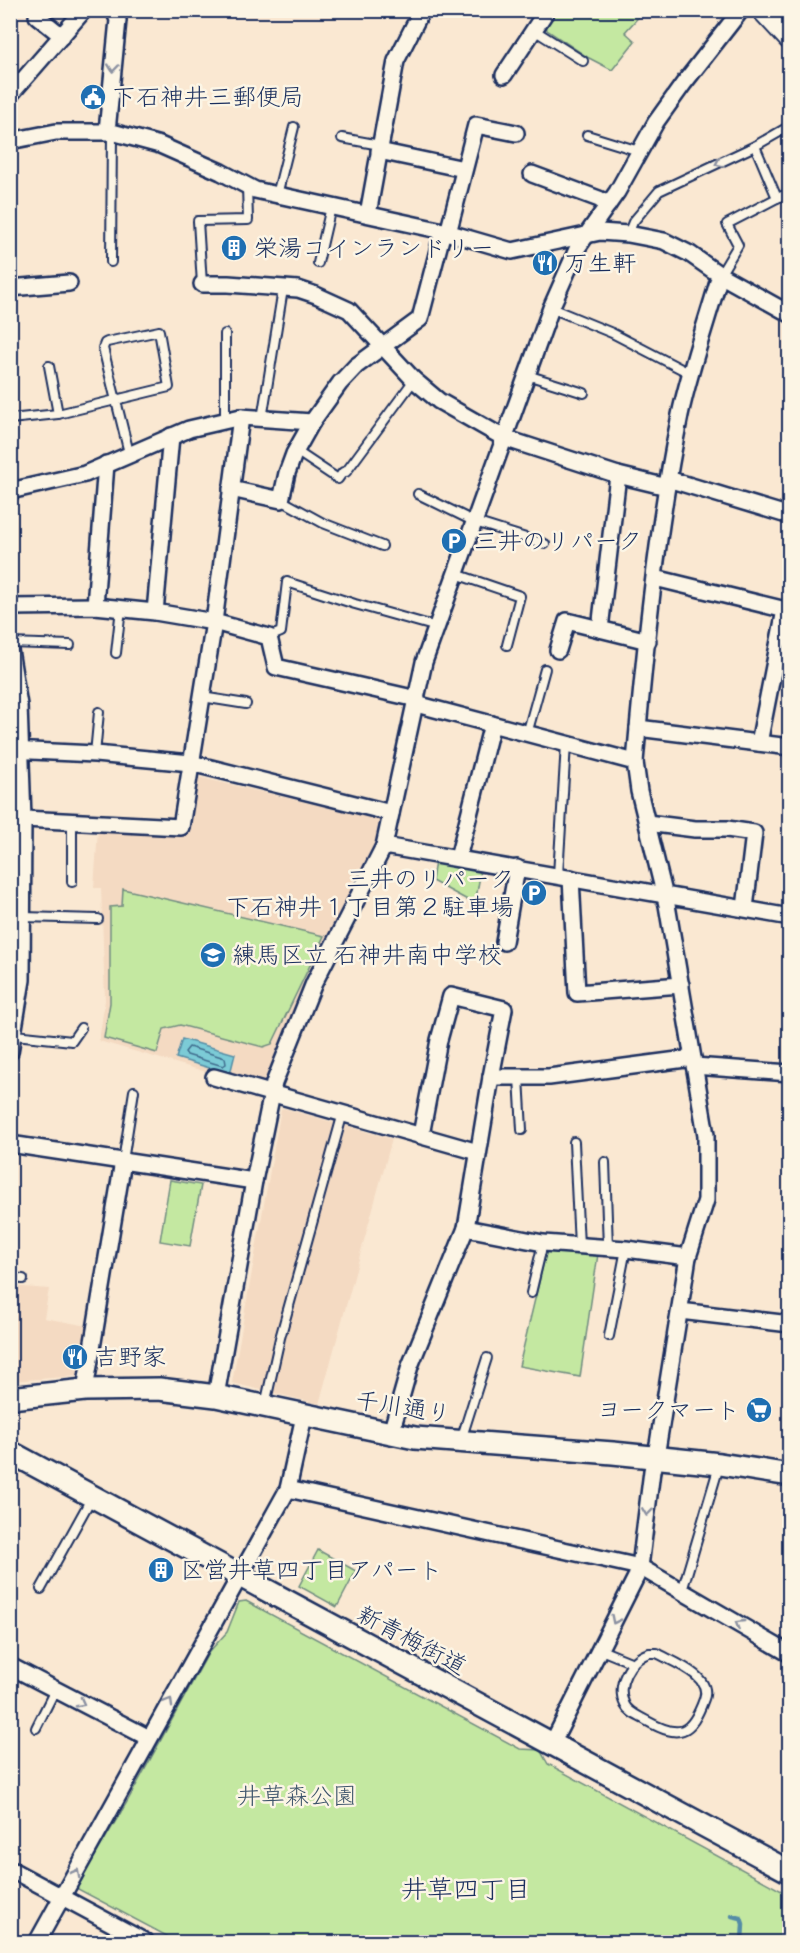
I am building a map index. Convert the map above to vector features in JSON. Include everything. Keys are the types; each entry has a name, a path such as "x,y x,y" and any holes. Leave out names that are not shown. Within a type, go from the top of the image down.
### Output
{"main road":[{"path":"765,10 788,34"},
{"name":"千川通り","path":"10,1398 85,1390 159,1389 216,1396 416,1438 654,1457 789,1474"},
{"name":"新青梅街道","path":"10,1452 789,1872"}],"street":[{"path":"10,95 84,10"},
{"path":"110,132 118,20 114,10"},
{"path":"368,214 396,61 422,10"},
{"path":"504,75 547,10"},
{"path":"216,1396 271,1092 314,983 384,846 424,662 551,308 571,261 608,205 656,122 741,10"},
{"path":"37,16 62,36"},
{"path":"231,489 281,500 287,473 296,451 312,422 340,383 356,366 420,319 476,125 516,133"},
{"path":"10,141 56,132 110,132 160,145 255,190 445,232 512,251 588,234 628,234 664,242 690,254 720,275 789,314"},
{"path":"380,148 464,169"},
{"path":"532,174 599,199 608,205"},
{"path":"552,1744 601,1650 640,1567 654,1457 688,1257 706,1200 706,1135 665,894 639,791 635,762 667,483 681,413 720,275"},
{"path":"10,288 69,283"},
{"path":"202,284 298,289 316,294 349,310 414,380 439,401 504,438 618,475 667,483 789,516"},
{"path":"10,491 85,474 129,453 189,429 241,417 312,422"},
{"path":"23,819 181,826 214,622 241,417"},
{"path":"155,612 171,436"},
{"path":"95,606 106,464"},
{"path":"600,629 618,475"},
{"path":"655,578 787,610 759,743"},
{"path":"10,607 95,606 155,612 214,622 269,637 276,667 416,701 527,734 635,762"},
{"path":"558,650 567,621 648,641"},
{"path":"10,650 19,705 16,750 23,819 16,869 23,917 22,980 15,1035 10,1052"},
{"path":"458,858 492,724"},
{"path":"638,728 789,747"},
{"path":"16,750 95,754 191,763 391,813"},
{"path":"647,823 695,829 754,832 745,908"},
{"path":"384,846 789,917"},
{"path":"504,942 517,868"},
{"path":"565,877 577,993 681,985"},
{"path":"391,1433 410,1366 466,1228 504,1009 451,996 439,1040 421,1135"},
{"path":"491,1077 549,1077 693,1062 789,1073"},
{"path":"214,1077 478,1152"},
{"path":"10,1144 254,1181"},
{"path":"85,1390 123,1161"},
{"path":"466,1228 543,1243 626,1249 688,1257"},
{"path":"680,1311 789,1324"},
{"path":"37,1942 288,1489 303,1416"},
{"path":"288,1489 640,1567 789,1654"},
{"path":"10,1666 149,1738"},
{"path":"10,1869 63,1897 119,1936 146,1942"}],"lane":[{"path":"534,30 583,62"},
{"path":"628,234 633,222 659,191 755,146 789,126"},
{"path":"277,195 294,127"},
{"path":"110,132 111,262"},
{"path":"587,135 639,151"},
{"path":"342,138 380,148"},
{"path":"755,146 777,198"},
{"path":"202,284 198,221 248,220 247,186"},
{"path":"720,275 738,245 727,224 789,193"},
{"path":"318,263 331,207"},
{"path":"262,419 283,289"},
{"path":"551,308 612,333 691,374"},
{"path":"10,419 58,414 116,399 169,387 159,331 105,343 103,348 116,399 129,453"},
{"path":"225,334 225,421"},
{"path":"50,366 58,414"},
{"path":"527,375 584,393"},
{"path":"296,451 338,479 346,472 414,380"},
{"path":"418,494 475,522 545,544"},
{"path":"281,500 323,523 382,546"},
{"path":"456,574 520,596 507,645"},
{"path":"269,637 281,632 287,582 437,627"},
{"path":"116,653 121,608"},
{"path":"10,643 70,645"},
{"path":"527,734 545,669"},
{"path":"202,697 246,704"},
{"path":"95,754 99,712"},
{"path":"565,877 566,744"},
{"path":"72,821 72,882"},
{"path":"23,917 98,920"},
{"path":"15,1035 72,1041 81,1028"},
{"path":"519,1077 522,1130"},
{"path":"123,1161 134,1091"},
{"path":"265,1407 280,1338 343,1113"},
{"path":"574,1142 579,1246"},
{"path":"605,1162 608,1248"},
{"path":"531,1293 543,1243"},
{"path":"609,1336 626,1249"},
{"path":"10,1278 23,1279"},
{"path":"460,1442 487,1358"},
{"path":"682,1591 720,1464"},
{"path":"41,1589 93,1496"},
{"path":"601,1650 633,1663"},
{"path":"657,1653 701,1678 706,1686 706,1695 691,1724 684,1730 664,1731 629,1711 624,1703 622,1689 625,1677 633,1663 640,1656 657,1653"},
{"path":"36,1728 55,1690"}],"shaded area":[{"name":"練馬区立 石神井南中学校","path":"198,777 382,820 378,845 266,1089 99,1041 105,1000 101,888 94,888 98,829 187,832 193,785"},
{"path":"283,1108 392,1139 319,1404 232,1383"},
{"path":"10,1286 49,1289 44,1318 88,1326 79,1376 11,1381"}],"green space":[{"path":"555,11 644,11 625,32 635,41 612,70 589,58 547,30 546,23"},
{"path":"435,861 481,870 475,904 432,881"},
{"path":"123,889 324,936 272,1044 263,1047 180,1025 164,1029 157,1053 104,1038 110,1003 110,907 122,906"},
{"path":"170,1180 201,1185 190,1246 160,1241"},
{"path":"550,1249 598,1254 580,1377 519,1366 546,1253"},
{"path":"318,1550 356,1571 337,1607 299,1586"},
{"name":"井草森公園","path":"246,1601 520,1749 540,1750 548,1764 789,1895 789,1942 178,1942 76,1888 127,1802 209,1652 227,1632 239,1602"}],"water":[{"path":"182,1039 235,1054 230,1074 176,1058"}],"waterway":[{"path":"732,1916 741,1918 742,1942"}],"place":[{"name":"下石神井三郵便局","path":"93,97"},
{"name":"栄湯コインランドリー","path":"234,248"},
{"name":"万生軒","path":"545,263"},
{"name":"三井のリパーク","path":"454,541"},
{"name":"三井のリパーク 下石神井１丁目第２駐車場","path":"534,893"},
{"name":"練馬区立 石神井南中学校","path":"213,955"},
{"name":"吉野家","path":"75,1357"},
{"name":"ヨークマート","path":"759,1410"},
{"name":"区営井草四丁目アパート","path":"161,1570"}],"district":[{"name":"井草四丁目","path":"466,1889"}]}
